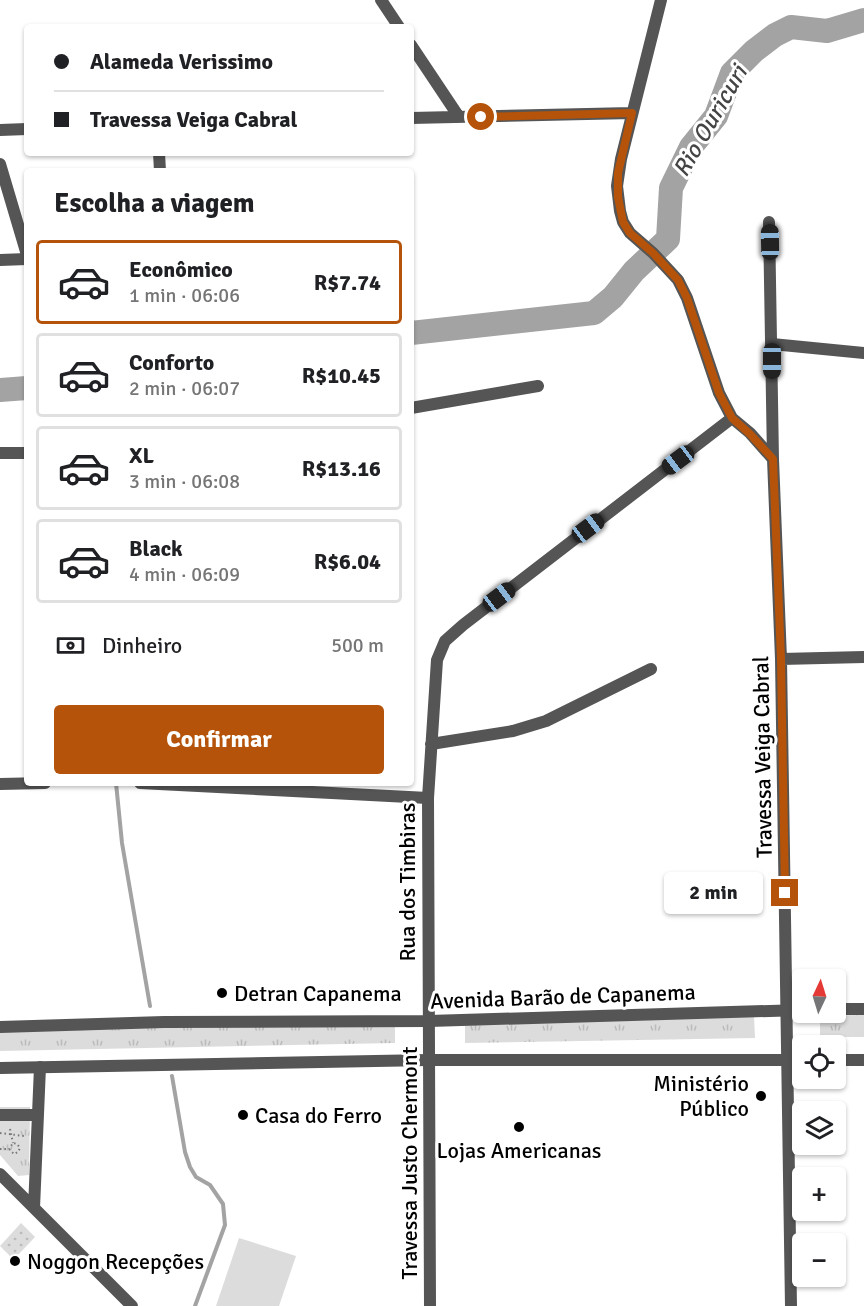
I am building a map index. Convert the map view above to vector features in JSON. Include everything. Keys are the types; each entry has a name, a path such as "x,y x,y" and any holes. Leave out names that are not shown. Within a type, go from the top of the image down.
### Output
{"street":[{"path":"381,0 397,24"},
{"path":"662,0 618,173 620,211 623,222 630,233 653,253 678,280 687,298 719,393 732,418 773,459"},
{"path":"414,50 459,117"},
{"path":"414,118 632,113"},
{"path":"0,130 24,129"},
{"path":"0,164 24,247"},
{"name":"Travessa Veiga Cabral","path":"769,222 773,459 781,659 791,1306"},
{"path":"0,260 24,257"},
{"path":"772,344 864,354"},
{"path":"414,407 538,386"},
{"name":"Rua dos Timbiras","path":"429,1021 428,798 436,670 440,650 445,641 463,625 732,418"},
{"path":"0,453 24,453"},
{"path":"781,659 864,657"},
{"path":"430,744 529,728 546,722 651,669"},
{"path":"0,784 24,783"},
{"path":"198,786 428,798"},
{"path":"846,1010 864,1009"},
{"name":"Avenida Barão de Capanema","path":"0,1027 164,1022 429,1021 792,1010"},
{"name":"Travessa Justo Chermont","path":"429,1021 430,1306"},
{"path":"846,1060 864,1059"},
{"path":"0,1068 429,1060 792,1060"},
{"path":"34,1208 40,1067"},
{"path":"0,1115 37,1115"},
{"path":"0,1174 132,1306"}],"path":[{"path":"9,1149 13,1143 10,1128"},
{"path":"0,1133 24,1136"},
{"path":"0,1149 9,1149 14,1154 19,1151 19,1145 13,1143"}],"green space":[{"path":"846,1015 864,1015 864,1037 820,1035 820,1023 846,1023"},
{"path":"754,1016 755,1038 465,1043 465,1021"},
{"path":"395,1021 395,1043 0,1051 0,1031"},
{"path":"0,1107 30,1107 29,1175 18,1176 0,1155"},
{"path":"21,1223 35,1237 19,1254 10,1256 0,1246"},
{"path":"239,1238 296,1256 279,1306 216,1306"}],"waterway":[{"name":"Rio Ouricuri","path":"414,333 594,313 613,297 634,271 668,239 671,188 691,147 716,116 732,73 754,51 775,35 791,27 827,31 864,20"},
{"name":"Rio Ouricuri","path":"0,390 24,388"},
{"path":"116,786 122,843 150,1006"},
{"path":"172,1076 185,1152 190,1167 196,1177 210,1185 223,1204 225,1225 195,1306"}],"place":[{"name":"Detran Capanema","path":"222,993"},
{"name":"Ministério Público","path":"761,1096"},
{"name":"Casa do Ferro","path":"243,1115"},
{"name":"Lojas Americanas","path":"519,1127"},
{"name":"Noggon Recepções","path":"15,1261"}],"route":[{"path":"481,117 632,113 618,173 618,197 623,222 630,233 653,253 678,280 699,329 719,393 732,418 773,459 781,659 785,893"}]}
